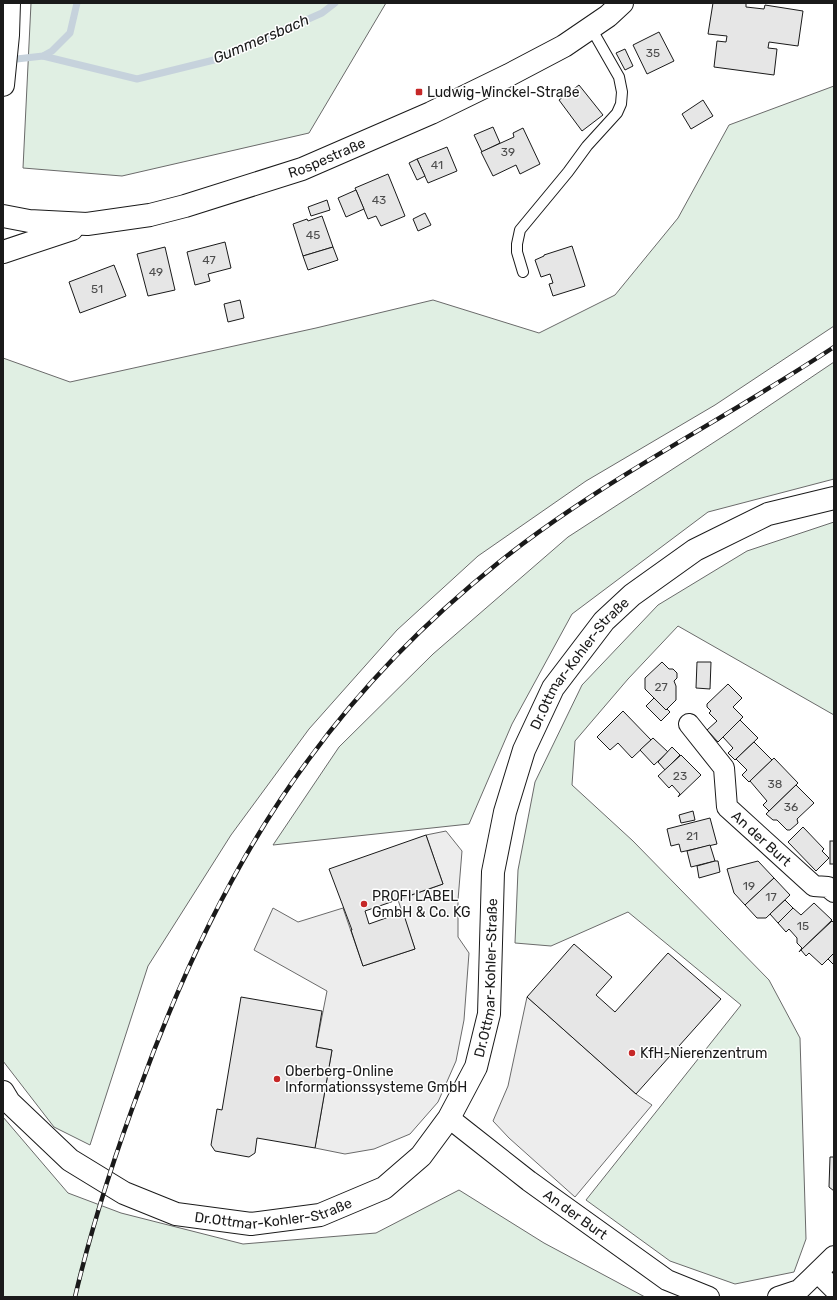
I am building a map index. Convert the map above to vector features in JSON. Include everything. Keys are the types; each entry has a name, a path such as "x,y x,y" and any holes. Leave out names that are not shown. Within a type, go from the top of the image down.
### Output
{"street":[{"path":"3,83 8,35 9,3"},
{"name":"Rospestraße","path":"3,216 29,222 87,224 150,215 186,206 302,169 431,113 509,75 564,46 608,16 622,3"},
{"path":"3,252 87,224"},
{"name":"Dr.Ottmar-Kohler-Straße","path":"3,1092 9,1102 70,1160 124,1193 176,1214 251,1224 320,1215 384,1188 421,1156 449,1118 476,1067 489,1014 493,872 505,812 524,750 553,688 604,621 632,595 695,550 768,514 834,498"},
{"name":"An der Burt","path":"690,724 724,768 726,807 814,886 828,887 834,892"},
{"name":"An der Burt","path":"449,1118 529,1181 668,1280 709,1297"},
{"path":"778,1297 800,1290 834,1256"},
{"path":"818,1273 834,1289"}],"lane":[{"path":"523,272 516,244 520,230 568,172 586,146 618,113 621,104 622,92 619,77 591,28"}],"green space":[{"path":"31,3 386,3 309,133 122,176 23,168"},
{"path":"834,86 834,326 715,405 586,481 478,556 397,630 309,729 231,835 148,966 90,1145 54,1127 3,1061 3,358 70,382 316,328 433,300 539,333 615,295 678,218 729,125"},
{"path":"834,362 834,479 708,512 572,614 512,724 469,824 273,845 339,747 433,654 568,537 736,428"},
{"path":"834,522 834,715 678,626 628,679 575,741 572,785 633,841 769,980 800,1038 806,1239 794,1272 735,1284 670,1261 586,1200 741,1005 628,912 551,946 515,943 518,870 535,782 582,685 658,605 747,551"},
{"path":"3,1117 68,1193 121,1213 243,1244 376,1233 459,1190 544,1243 645,1297 3,1297"}],"shaded area":[{"path":"446,831 462,851 458,900 458,937 469,953 464,1020 456,1061 438,1102 410,1134 374,1149 345,1154 315,1148 332,1050 316,1047 327,991 254,950 273,908 298,922 343,908 363,966 415,949 398,900 443,884 426,835"},
{"path":"527,997 636,1094 652,1105 575,1197 509,1138 493,1121 508,1086"}],"building":[{"path":"713,3 746,3 746,7 764,9 765,5 803,11 798,46 769,42 768,48 777,49 774,75 714,67 717,41 726,42 727,36 708,34"},
{"path":"659,32 674,61 647,74 633,45"},
{"path":"625,49 633,66 625,70 616,53"},
{"path":"579,85 603,115 582,131 559,100"},
{"path":"703,100 713,116 691,129 682,114"},
{"path":"493,127 500,143 482,152 474,135"},
{"path":"523,128 540,164 520,174 516,165 493,176 481,152 514,137 513,133"},
{"path":"447,147 457,171 428,183 417,159"},
{"path":"417,159 425,176 417,180 409,163"},
{"path":"388,174 405,216 381,226 376,216 368,219 355,188"},
{"path":"356,190 364,209 346,217 338,198"},
{"path":"327,200 330,210 311,216 308,207"},
{"path":"425,213 431,225 418,231 413,219"},
{"path":"322,216 333,247 303,256 293,224"},
{"path":"225,242 231,268 208,274 210,281 195,285 187,252"},
{"path":"572,246 585,286 553,296 549,284 553,283 550,274 541,277 535,260 544,255"},
{"path":"165,247 175,290 148,296 137,254"},
{"path":"333,247 338,260 308,270 303,256"},
{"path":"114,265 126,296 80,313 69,282"},
{"path":"240,300 244,318 228,322 224,304"},
{"path":"662,662 669,669 673,669 677,673 677,678 674,681 676,686 676,700 666,710 645,689 645,678"},
{"path":"697,662 711,662 710,689 696,688"},
{"path":"728,684 742,698 733,707 743,717 718,742 707,730 717,721 709,713 711,711 707,707 707,704"},
{"path":"654,698 670,712 661,721 646,706"},
{"path":"623,711 651,740 632,758 618,743 610,750 597,737"},
{"path":"740,720 758,738 735,760 728,753 733,748 723,737"},
{"path":"653,738 668,752 654,765 640,750"},
{"path":"754,742 772,760 749,782 742,775 747,770 736,759"},
{"path":"672,747 680,755 665,770 658,762"},
{"path":"681,755 701,775 678,797 680,794 672,785 669,788 658,776"},
{"path":"774,758 798,783 769,811 763,805 767,801 750,781"},
{"path":"796,785 814,803 797,819 798,823 790,830 787,830 777,820 773,820 766,814"},
{"path":"693,811 695,820 681,823 679,815"},
{"path":"710,818 717,844 681,852 679,844 671,846 667,829"},
{"path":"803,827 824,849 822,851 829,858 816,871 788,842"},
{"name":"PROFI LABEL GmbH & Co. KG","path":"426,835 443,884 365,911 369,924 403,912 415,949 363,966 352,930 329,869"},
{"path":"830,841 834,841 834,864 830,864"},
{"path":"710,845 715,861 691,867 687,851"},
{"path":"718,861 720,872 699,878 697,866"},
{"path":"758,861 774,878 745,905 734,893 727,869"},
{"path":"774,878 790,895 766,918 757,918 745,905"},
{"path":"785,900 793,908 778,923 770,914"},
{"path":"814,903 832,920 799,952 802,948 797,943 797,938 789,929 786,932 778,923 793,908 801,915"},
{"path":"832,921 834,923 834,953 822,965 809,953 806,956 801,950"},
{"name":"KfH-Nierenzentrum","path":"574,944 612,977 596,995 615,1012 668,953 721,999 636,1094 527,997"},
{"path":"834,953 834,965 828,959"},
{"name":"Oberberg-Online Informationssysteme GmbH","path":"241,997 322,1011 316,1047 332,1050 315,1148 257,1138 255,1153 249,1157 215,1151 211,1145 217,1109 222,1110"},
{"path":"830,1157 834,1157 834,1191 829,1187"}],"waterway":[{"path":"8,60 43,56 52,51 70,33 77,3"},
{"name":"Gummersbach","path":"43,56 137,79 218,59 322,13 335,3"}],"railway":[{"path":"75,1297 96,1216 131,1111 157,1042 193,957 213,916 258,835 309,759 351,705 397,655 446,607 498,563 537,533 578,504 621,477 834,347"}],"place":[{"name":"Ludwig-Winckel-Straße","path":"419,92"},
{"name":"PROFI LABEL GmbH & Co. KG","path":"364,904"},
{"name":"KfH-Nierenzentrum","path":"632,1053"},
{"name":"Oberberg-Online Informationssysteme GmbH","path":"277,1079"}]}
